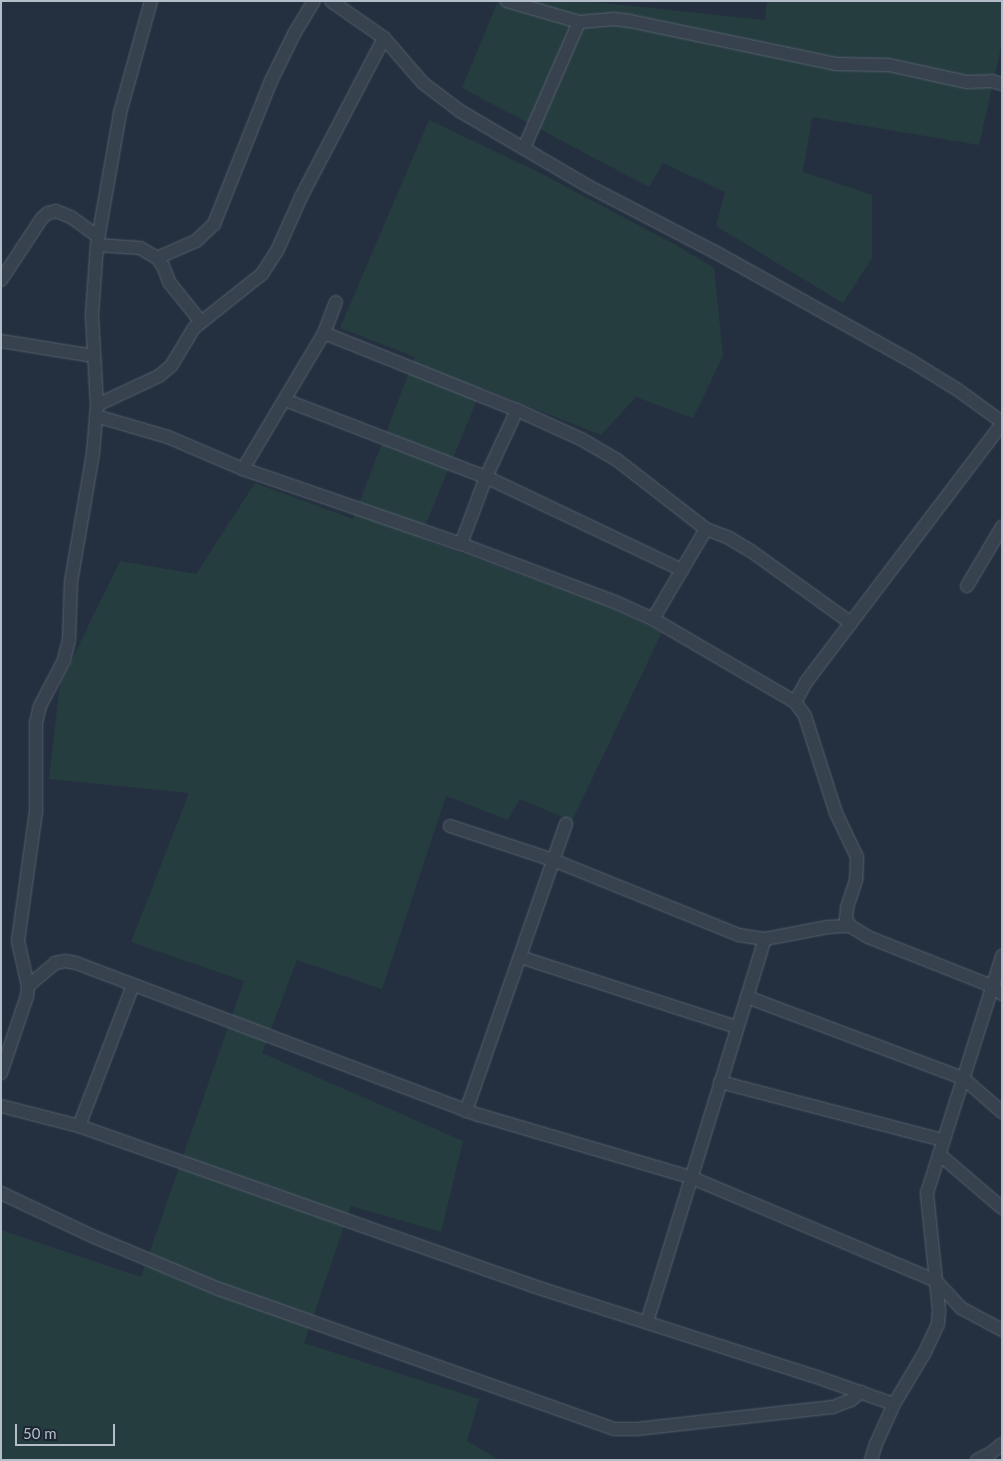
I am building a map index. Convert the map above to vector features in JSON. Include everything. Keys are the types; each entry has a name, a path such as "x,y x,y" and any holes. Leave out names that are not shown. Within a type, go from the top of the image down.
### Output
{"street":[{"path":"1,1073 27,996 28,986 18,941 36,812 36,723 40,706 64,660 69,640 71,582 93,453 96,411 92,315 98,241 120,112 151,1"},
{"path":"157,258 196,241 214,224 271,81 294,34 314,1"},
{"path":"331,1 384,38 423,83 442,99 588,186 715,252 911,361 958,390 1002,423 806,682 795,702"},
{"path":"507,1 579,22 614,19 630,21 819,61 853,66 889,65 967,82 992,81 1002,84"},
{"path":"524,148 579,22"},
{"path":"96,411 160,376 171,366 190,334 201,322 252,284 270,264 301,197 384,38"},
{"path":"1,280 48,213 56,211 71,217 98,241 140,248 157,258 163,266 169,282 201,322"},
{"path":"243,469 324,333 336,302"},
{"path":"324,333 516,410 581,439 617,460 706,530 729,538 750,550 851,623"},
{"path":"1,341 94,356"},
{"path":"285,400 486,477 682,570"},
{"path":"461,544 486,477 516,410"},
{"path":"96,411 168,436 243,469 461,544 615,602 653,619 795,702 805,716 836,813 857,858 856,880 847,908 846,919 850,926 868,937 997,990"},
{"path":"967,586 1002,527"},
{"path":"653,619 706,530"},
{"path":"466,1111 566,824"},
{"path":"450,826 553,860 739,935 765,939 828,927 850,926"},
{"path":"647,1322 690,1177 765,939"},
{"path":"871,1460 894,1404 929,1344 938,1324 936,1281 927,1193 963,1078 997,990 1002,956"},
{"path":"520,957 737,1027"},
{"path":"28,986 48,967 65,961 88,968 466,1111 690,1177 936,1281 961,1308 1002,1330"},
{"path":"79,1126 133,985"},
{"path":"747,997 963,1078 1002,1112"},
{"path":"720,1082 943,1140"},
{"path":"1,1106 79,1126 289,1202 533,1286 894,1404"},
{"path":"939,1154 1002,1208"},
{"path":"1,1193 92,1236 219,1289 614,1429 657,1427 833,1407 851,1400 861,1392"},
{"path":"977,1460 992,1453 1002,1444"}],"green space":[{"path":"498,1 584,1 765,20 767,1 1002,1 1002,43 979,145 812,117 803,172 872,195 872,258 843,303 716,226 725,192 663,163 649,187 462,88"},
{"path":"429,120 536,171 678,246 714,268 723,356 693,418 636,397 601,435 482,388 420,538 603,604 662,632 572,821 520,799 508,820 446,796 382,989 297,960 262,1053 463,1141 441,1232 351,1206 304,1343 479,1399 467,1441 499,1460 1,1460 1,1230 141,1277 244,981 131,942 189,793 49,779 60,684 120,561 196,574 255,483 353,519 415,357 340,328"}]}
